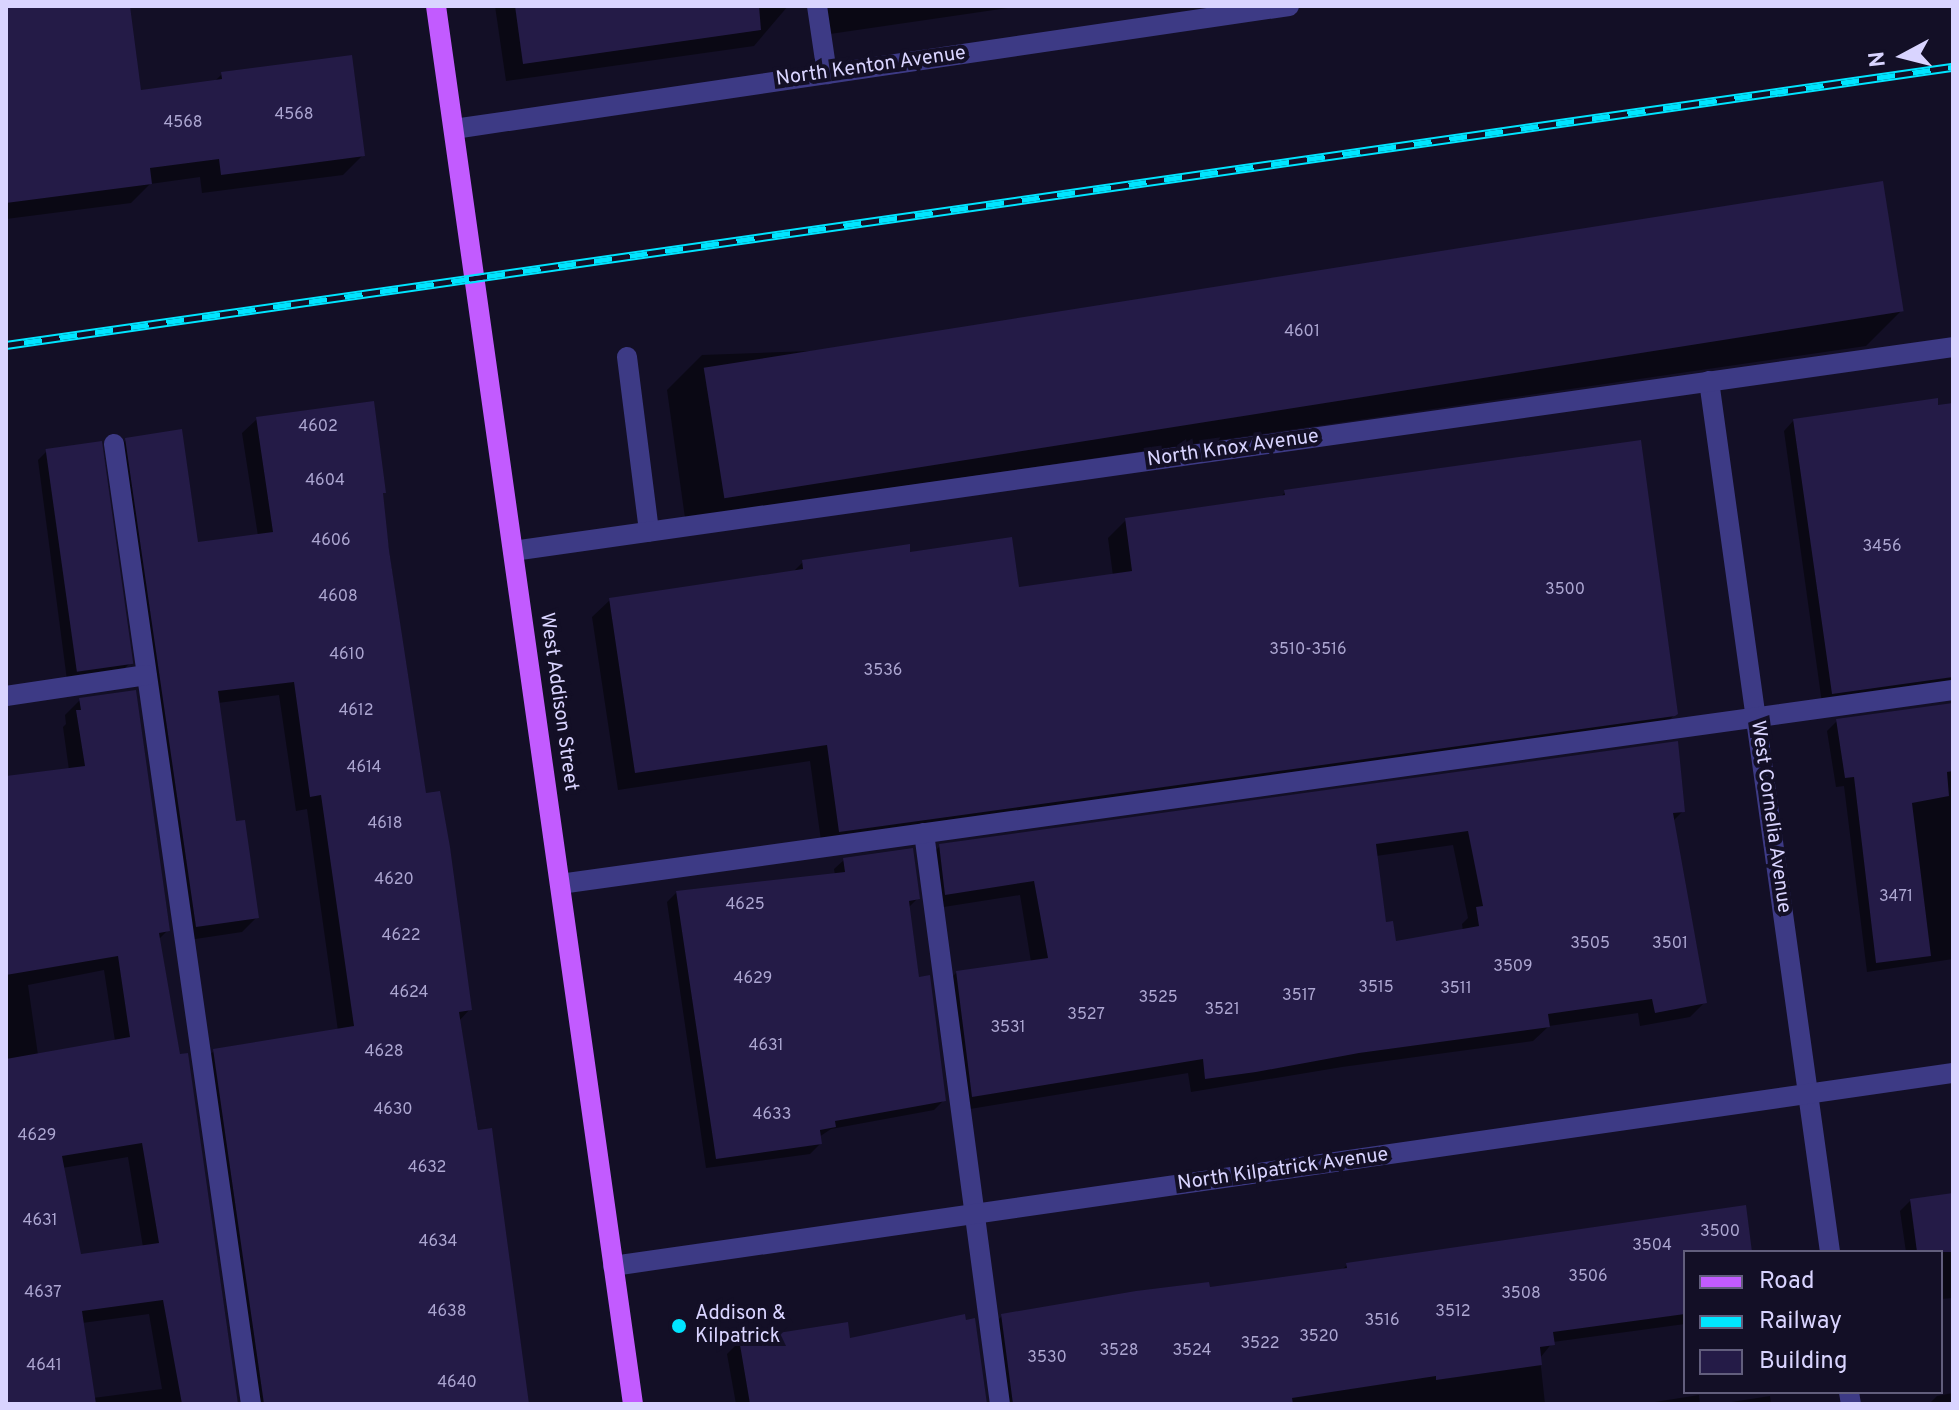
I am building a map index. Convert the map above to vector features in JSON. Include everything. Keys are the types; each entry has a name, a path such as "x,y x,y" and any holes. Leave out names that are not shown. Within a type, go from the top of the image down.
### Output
{"main road":[{"name":"West Addison Street","path":"436,6 633,1404"}],"street":[{"path":"817,6 827,74"},
{"name":"North Kenton Avenue","path":"454,129 1289,6"},
{"name":"North Knox Avenue","path":"513,551 1953,347"},
{"path":"627,357 649,532"},
{"name":"West Cornelia Avenue","path":"1709,381 1830,1250"},
{"path":"114,444 251,1404"},
{"path":"6,696 146,675"},
{"path":"560,884 1953,690"},
{"path":"924,833 1000,1404"},
{"name":"North Kilpatrick Avenue","path":"613,1266 1953,1073"}],"building":[{"path":"6,6 130,6 141,90 222,79 221,72 352,55 365,156 221,175 219,159 150,168 152,184 6,203"},
{"path":"515,6 759,6 761,30 523,64"},
{"path":"1883,181 1904,311 724,498 704,368"},
{"path":"1938,398 1938,405 1953,403 1953,677 1832,694 1793,419"},
{"path":"374,401 386,493 383,493 389,550 426,793 440,791 450,847 472,1010 459,1012 478,1130 492,1128 529,1404 264,1404 213,1049 354,1026 321,795 310,797 294,682 218,691 236,821 245,820 259,918 196,927 125,438 182,429 198,542 273,532 256,417"},
{"path":"1641,440 1678,714 1675,716 839,832 827,745 635,773 609,598 803,569 802,560 910,544 910,552 1012,537 1019,587 1132,571 1125,518 1285,495 1284,490"},
{"path":"102,441 133,664 77,672 46,449"},
{"path":"136,690 170,931 159,933 180,1054 188,1053 238,1404 182,1404 163,1300 82,1311 96,1404 6,1404 6,1059 130,1037 118,956 6,975 6,776 85,766 76,710 81,710 79,698","holes":["142,1143 159,1243 81,1254 62,1156"]},
{"path":"1953,703 1953,771 1947,772 1949,796 1912,803 1931,956 1876,963 1854,777 1845,778 1836,719"},
{"path":"1678,741 1685,812 1673,813 1707,1003 1655,1013 1652,999 1548,1014 1550,1027 1359,1053 1205,1079 1203,1059 972,1097 956,971 1048,958 1034,881 945,895 939,844","holes":["1468,831 1483,906 1476,907 1479,926 1396,941 1393,921 1386,922 1376,844"]},
{"path":"913,848 920,899 909,901 919,977 930,975 946,1101 835,1121 836,1127 820,1130 822,1144 716,1159 676,891 845,872 843,858"},
{"path":"1953,1193 1953,1252 1917,1250 1910,1199"},
{"path":"1746,1205 1752,1250 1683,1250 1683,1314 1553,1332 1555,1345 1540,1347 1542,1365 1436,1380 1436,1376 1292,1398 1293,1404 1013,1404 1001,1314 1136,1291 1209,1282 1210,1287 1347,1268 1346,1263"},
{"path":"965,1314 966,1320 975,1318 987,1404 750,1404 739,1339 848,1322 850,1338"}],"railway":[{"path":"6,345 1953,67"}],"place":[{"name":"Addison & Kilpatrick","path":"679,1326"}]}
